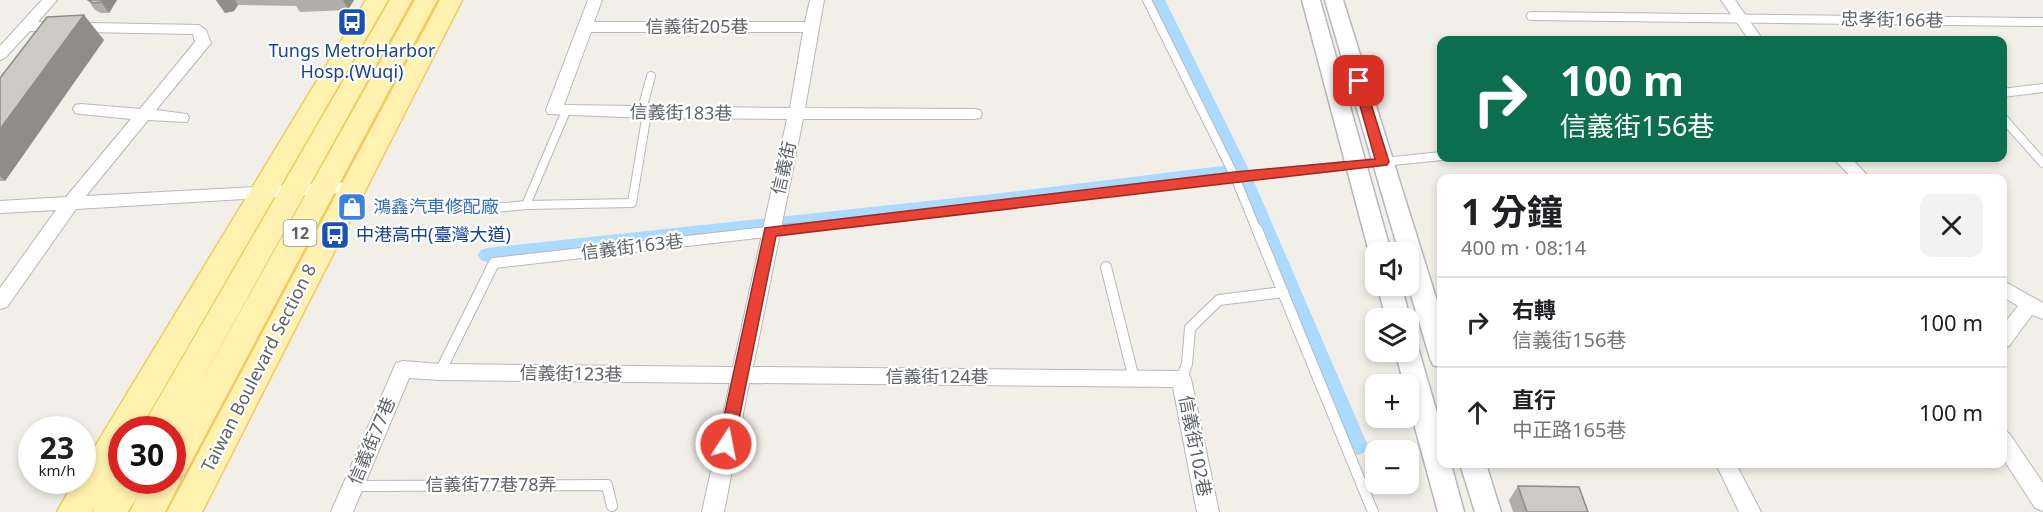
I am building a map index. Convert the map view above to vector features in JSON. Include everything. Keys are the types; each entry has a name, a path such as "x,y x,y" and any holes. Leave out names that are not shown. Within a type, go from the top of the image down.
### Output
{"main road":[{"path":"130,416 377,0"},
{"name":"12","path":"165,416 401,0"},
{"name":"Taiwan Boulevard Section 8","path":"186,440 426,0"},
{"name":"Taiwan Boulevard Section 8","path":"184,512 451,0"},
{"path":"74,512 108,454"},
{"path":"110,512 121,494"},
{"path":"147,512 157,494"}],"street":[{"path":"0,55 50,0"},
{"path":"566,111 554,110 595,0"},
{"name":"信義街","path":"713,512 796,114 810,27 817,0"},
{"path":"1311,0 1377,242"},
{"path":"1334,0 1437,341"},
{"path":"1728,0 1753,36"},
{"path":"0,302 70,204 203,43 199,30 27,26"},
{"name":"信義街205巷","path":"584,27 810,27"},
{"path":"81,109 182,118"},
{"name":"信義街183巷","path":"566,111 974,114"},
{"path":"1846,162 1858,174"},
{"path":"0,207 353,188"},
{"path":"2007,290 2036,308 2007,336"},
{"path":"1410,362 1437,461"},
{"name":"信義街123巷","path":"403,369 440,372 740,376"},
{"name":"信義街77巷","path":"342,512 403,369"},
{"name":"信義街124巷","path":"740,376 1181,379"},
{"name":"信義街102巷","path":"1181,379 1208,512"},
{"path":"2007,447 2043,501"},
{"path":"1439,468 1451,512"},
{"path":"1474,468 1488,512"},
{"path":"1727,468 1750,512"}],"lane":[{"path":"1147,0 1235,177 1373,512"},
{"name":"忠孝街166巷","path":"1531,16 2043,22"},
{"path":"484,209 526,205 632,203 651,76"},
{"path":"2007,92 2043,88"},
{"path":"526,205 566,111"},
{"path":"2007,123 2043,163"},
{"name":"信義街163巷","path":"440,372 494,263 1018,204 1235,177 1437,157"},
{"path":"1106,267 1134,379"},
{"path":"1181,379 1187,364 1190,328 1219,300 1283,292"},
{"name":"信義街77巷78弄","path":"353,486 607,485 612,506"}],"building":[{"path":"88,0 103,0 93,3"},
{"path":"84,15 0,129 0,78 47,17"},
{"path":"1518,486 1579,487 1588,512 1527,512"}],"waterway":[{"path":"1158,0 1241,170"},
{"path":"487,255 993,200 1241,170"},
{"path":"1241,170 1358,446"}],"place":[{"name":"Tungs MetroHarbor Hosp.(Wuqi)","path":"352,22"},
{"name":"鴻鑫汽車修配廠","path":"352,207"},
{"name":"中港高中(臺灣大道)","path":"335,235"}],"route":[{"path":"726,444 770,231 1383,162 1359,81"}]}
